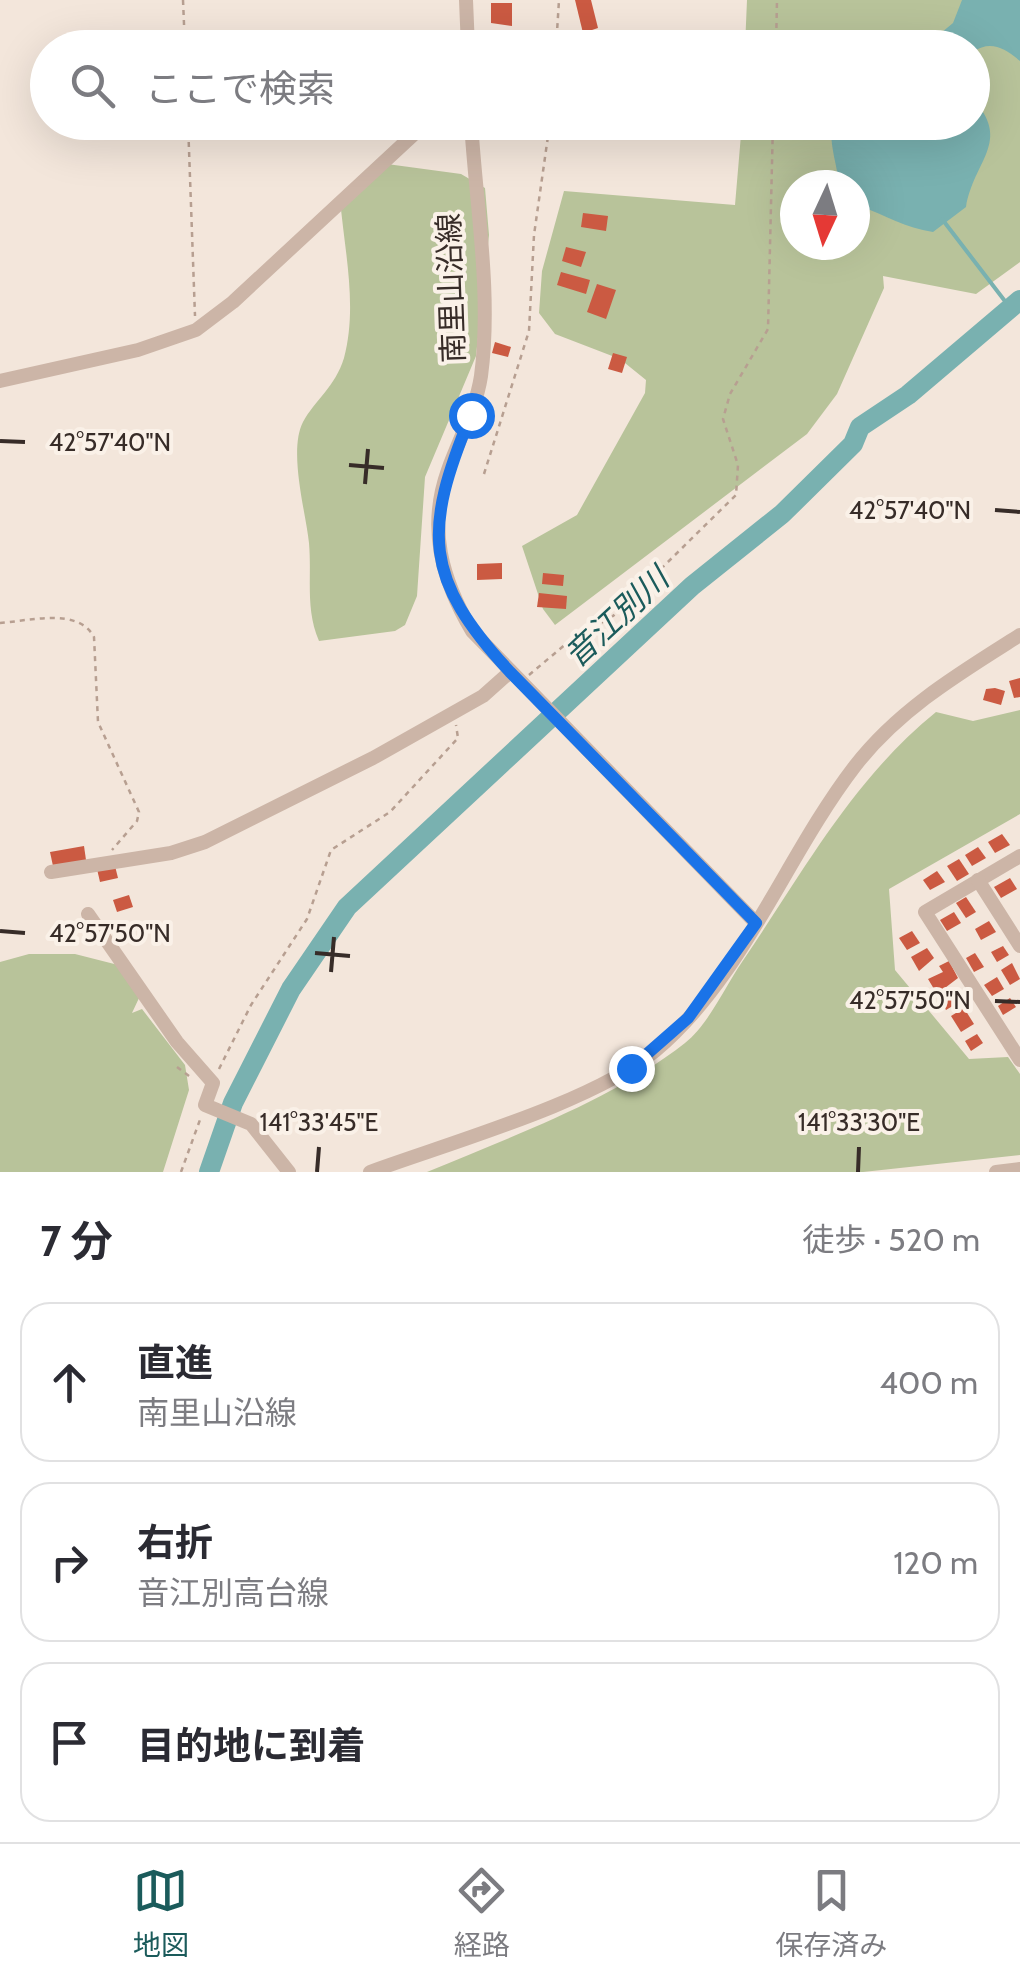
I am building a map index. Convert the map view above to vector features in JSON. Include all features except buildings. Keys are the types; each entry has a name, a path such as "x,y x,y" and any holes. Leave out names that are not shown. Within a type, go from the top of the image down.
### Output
{"street":[{"path":"466,0 467,30"},
{"path":"0,380 138,350 196,330 234,302 408,140"},
{"name":"南里山沿線","path":"472,140 483,325 480,377 447,474 438,543 444,576 472,631 756,923"},
{"path":"370,1172 594,1088 631,1068 688,1018 756,923 868,752 936,688 1020,636"},
{"path":"51,872 205,842 405,740 515,678"},
{"path":"1020,856 925,912 1020,1060"},
{"path":"978,880 1020,946"},
{"path":"88,914 207,1084 205,1106 252,1124 289,1172"},
{"path":"996,1172 1020,1168"}],"path":[{"path":"183,0 184,30"},
{"path":"557,30 559,0"},
{"path":"776,30 777,0"},
{"path":"189,140 196,330"},
{"path":"484,474 529,331 534,236 547,140"},
{"path":"515,678 613,616 736,495 738,465 722,419 730,394 768,330 773,140"},
{"path":"0,622 76,619 88,625 94,636 98,722 139,812 137,820 106,856 111,862"},
{"path":"176,1066 207,1084 250,1006 307,919 331,850 390,812 458,738 455,725"},
{"path":"181,1172 205,1106"}],"green space":[{"path":"747,0 1020,0 1020,262 976,294 883,276 884,288 837,394 807,434 555,625 543,609 522,546 577,515 645,393 646,380 620,359 555,334 539,313 542,271 564,191 735,205 741,140 990,140 990,30 746,30"},
{"path":"387,164 461,174 485,188 489,235 476,356 425,477 417,596 405,625 395,631 319,641 310,605 309,543 299,482 299,434 340,368 348,338 349,278 340,198"},
{"path":"1020,710 1020,814 889,889 895,970 969,1059 1008,1057 1020,1074 1020,1155 863,1172 427,1172 593,1100 685,1043 709,1016 830,830 906,739 936,712 973,721"},
{"path":"29,954 75,954 130,968 139,998 132,1013 142,1009 185,1065 189,1090 163,1172 0,1172 0,962"}],"water":[{"path":"962,0 1020,0 1020,61 1003,49 990,46 990,30 945,30 953,23"},
{"path":"832,140 990,140 966,207 933,232 870,210 870,170 836,170"}],"waterway":[{"path":"942,219 1011,309"},
{"name":"音江別川","path":"209,1172 233,1103 291,989 347,907 692,586 782,514 853,444 860,427 908,395 1020,300"}],"route":[{"path":"471,415 447,474 439,507 438,543 444,576 456,604 472,631 510,672 756,923 688,1018 654,1052 631,1068"}]}
